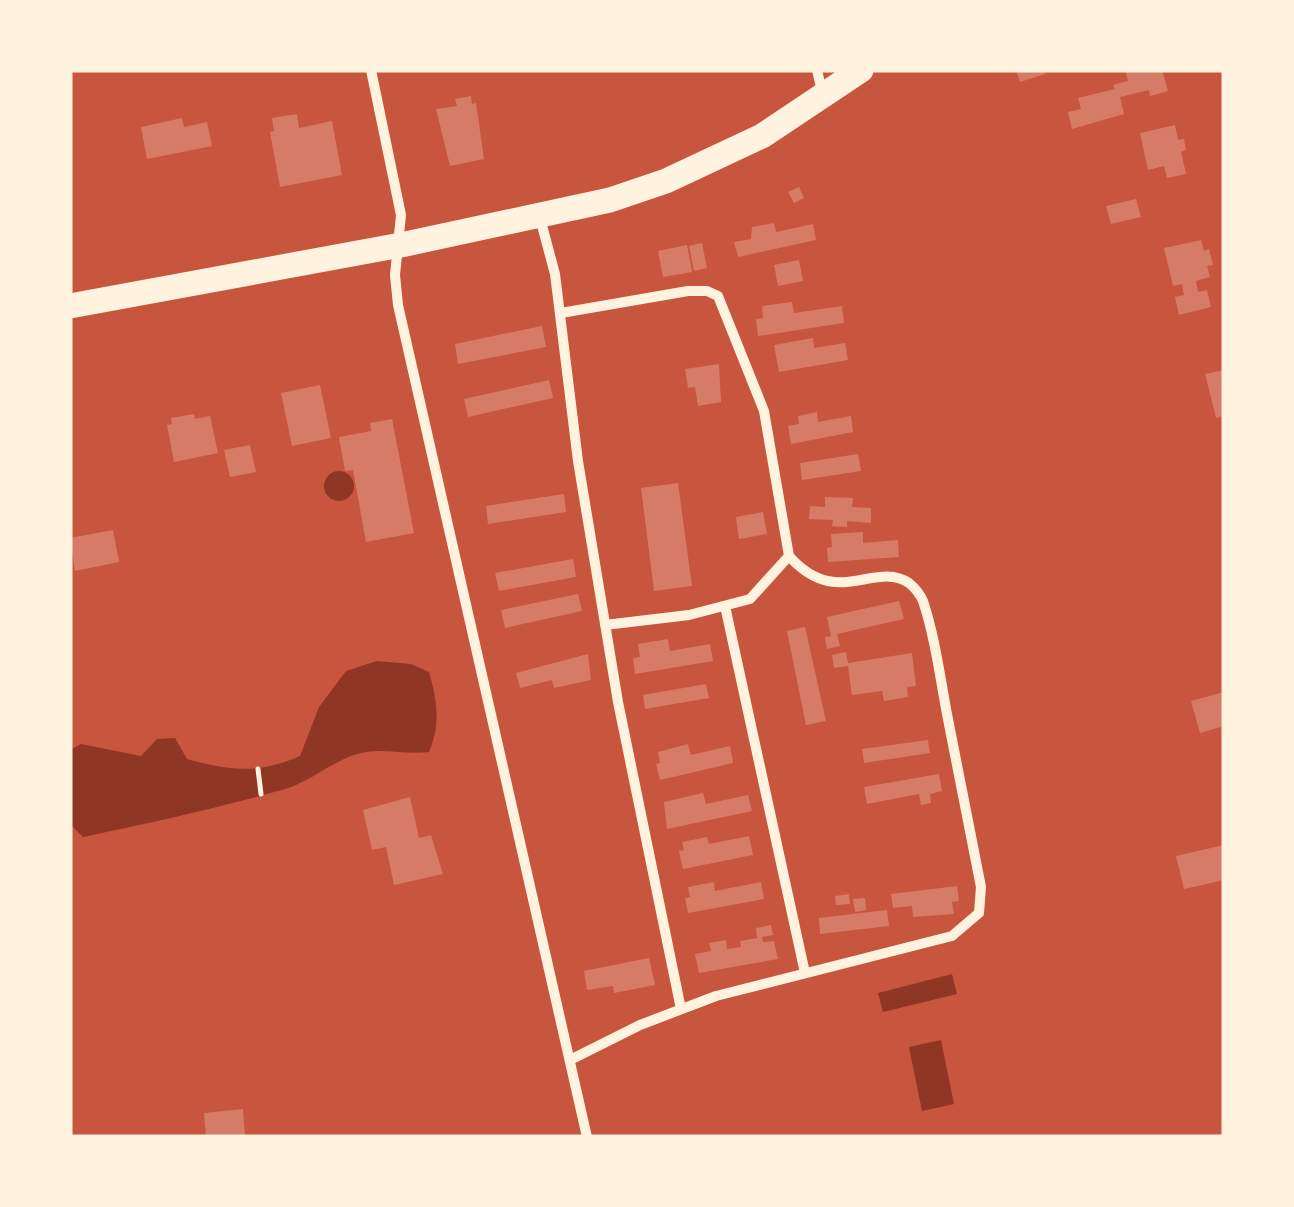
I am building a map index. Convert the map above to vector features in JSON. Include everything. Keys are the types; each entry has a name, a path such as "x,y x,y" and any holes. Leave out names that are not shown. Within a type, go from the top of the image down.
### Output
{"main road":[{"path":"70,306 400,245 610,200 666,181 762,136 861,70"}],"street":[{"path":"370,70 402,214 396,275 398,305 587,1137"},
{"path":"817,70 823,97"},
{"path":"540,216 555,274 578,460 605,626 680,1009"},
{"path":"560,313 688,292 718,296 764,411 789,556 803,571 823,580 843,583 898,578 911,584 921,596 935,649 981,887 979,913 952,936 716,996 640,1025 570,1060"},
{"path":"605,626 689,615 750,600 789,556"},
{"path":"724,606 805,973"}],"path":[{"path":"258,769 261,794"}],"shaded area":[{"path":"339,471 350,475 354,486 350,497 339,501 328,497 324,486 328,475"},
{"path":"377,661 411,664 429,672 437,712 429,752 363,752 285,789 83,837 70,824 70,750 81,744 141,756 157,739 175,738 187,759 231,768 271,766 300,756 319,707 346,671"},
{"path":"952,974 957,994 883,1012 878,993"},
{"path":"941,1040 954,1104 922,1111 909,1047"}],"building":[{"path":"1016,70 1044,70 1045,74 1020,82"},
{"path":"1125,70 1162,70 1168,91 1150,96 1149,90 1120,97 1124,114 1072,129 1068,112 1081,109 1078,98 1115,89 1113,85 1128,81"},
{"path":"471,96 472,104 476,103 484,159 450,166 436,109 457,106 455,99"},
{"path":"297,114 299,128 332,121 342,175 280,187 270,132 274,131 272,118"},
{"path":"182,118 184,127 207,122 212,146 147,159 141,127"},
{"path":"1175,125 1178,140 1184,139 1186,150 1181,152 1186,174 1167,178 1164,166 1148,170 1140,133"},
{"path":"799,187 804,198 794,203 788,192"},
{"path":"1136,199 1141,217 1111,224 1106,206"},
{"path":"774,223 776,232 813,224 816,240 738,257 734,242 751,239 752,227"},
{"path":"1201,240 1204,251 1209,249 1213,265 1207,266 1210,277 1196,281 1198,292 1207,290 1211,307 1179,315 1175,297 1184,295 1182,284 1173,286 1164,248"},
{"path":"702,243 707,268 694,271 689,246"},
{"path":"687,245 692,272 663,277 658,251"},
{"path":"799,260 803,281 778,286 774,265"},
{"path":"792,302 794,313 842,306 844,323 758,336 756,319 763,318 762,306"},
{"path":"542,326 546,347 458,364 455,344"},
{"path":"813,338 814,348 845,343 848,360 779,372 774,345"},
{"path":"719,364 721,402 698,406 695,387 688,388 685,369"},
{"path":"1224,370 1224,416 1216,418 1205,374"},
{"path":"549,380 553,398 468,417 464,399"},
{"path":"320,385 331,438 292,446 281,393"},
{"path":"817,412 818,422 851,416 853,432 791,444 788,426 799,424 798,416"},
{"path":"194,414 195,419 210,416 218,453 174,462 167,425 172,424 171,418"},
{"path":"392,419 414,533 366,542 353,470 345,471 339,437 371,431 370,423"},
{"path":"250,445 256,472 230,477 224,450"},
{"path":"858,454 861,471 802,480 800,463"},
{"path":"678,483 692,586 654,591 641,488"},
{"path":"564,494 566,512 488,524 486,506"},
{"path":"825,497 853,498 852,507 871,508 871,523 847,521 847,527 832,526 833,520 809,519 810,506 825,507"},
{"path":"763,512 767,534 739,539 736,517"},
{"path":"113,530 119,562 75,571 70,538"},
{"path":"863,532 863,543 898,540 899,557 828,562 831,534"},
{"path":"573,559 576,577 499,591 495,573"},
{"path":"578,594 582,611 505,628 501,610"},
{"path":"899,601 904,619 837,634 840,646 827,649 825,637 831,636 827,617"},
{"path":"805,627 826,721 806,725 787,631"},
{"path":"668,639 670,651 710,644 713,661 635,674 633,658 640,657 638,644"},
{"path":"846,652 848,663 912,653 916,686 907,687 908,697 884,701 882,691 852,695 848,666 834,668 832,655"},
{"path":"588,654 591,680 554,688 552,680 520,688 516,673"},
{"path":"706,684 709,698 645,709 643,695"},
{"path":"1224,692 1224,726 1200,733 1191,701"},
{"path":"928,740 930,753 864,763 862,749"},
{"path":"688,744 691,755 730,746 733,763 660,780 658,752"},
{"path":"939,774 942,791 930,794 931,803 921,805 919,794 867,804 864,787"},
{"path":"703,793 706,804 748,795 752,811 667,829 664,802"},
{"path":"410,797 419,838 431,835 443,874 394,885 386,847 372,850 363,810"},
{"path":"749,836 753,855 683,869 679,851 684,850 682,842 707,837 709,844"},
{"path":"1224,845 1224,880 1184,889 1176,856"},
{"path":"714,882 715,891 761,882 764,899 688,913 688,887"},
{"path":"957,886 959,901 952,902 954,914 913,917 912,906 893,908 891,894"},
{"path":"849,894 850,904 836,905 835,896"},
{"path":"865,898 866,910 855,912 853,899"},
{"path":"887,910 889,926 820,934 819,918"},
{"path":"771,925 773,935 762,937 763,942 774,941 778,959 699,973 695,954 711,951 709,943 726,940 727,949 741,947 740,941 757,938 756,928"},
{"path":"649,958 655,985 614,993 613,986 587,990 584,971"},
{"path":"243,1109 245,1137 206,1137 204,1113"}]}
